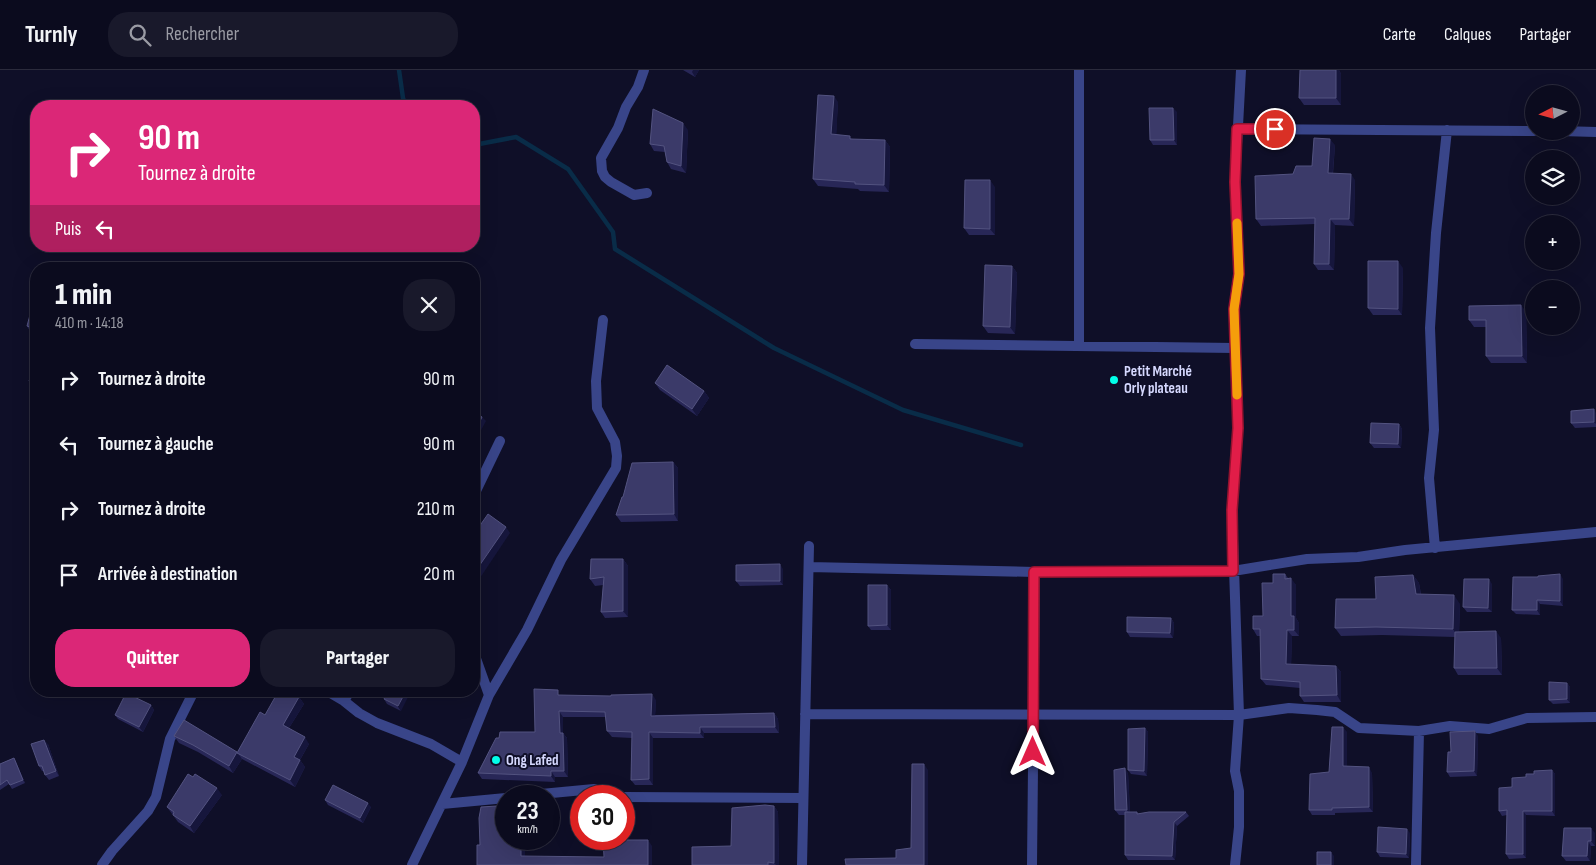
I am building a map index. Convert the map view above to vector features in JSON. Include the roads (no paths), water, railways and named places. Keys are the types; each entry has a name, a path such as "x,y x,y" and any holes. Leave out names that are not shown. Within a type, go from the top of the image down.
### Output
{"street":[{"path":"644,70 618,128 601,158 600,165 605,176 611,182 634,195 647,193"},
{"path":"1079,70 1079,346"},
{"path":"1235,865 1239,827 1239,790 1235,771 1238,715 1232,510 1238,428 1234,309 1239,274 1235,182 1242,70"},
{"path":"1237,129 1525,131"},
{"path":"1435,548 1429,478 1434,430 1430,328 1436,233 1447,130"},
{"path":"1580,132 1596,132"},
{"path":"412,865 462,762 489,695 527,630 560,560 616,468 615,442 597,408 596,381 603,320"},
{"path":"915,344 1236,348"},
{"path":"480,483 500,441"},
{"path":"808,567 1034,572 1233,571 1307,559 1358,557 1596,532"},
{"path":"802,865 809,546"},
{"path":"1032,865 1034,572"},
{"path":"480,670 489,695"},
{"path":"102,865 148,811 156,797 170,739 191,697"},
{"path":"337,697 377,723 431,744 462,762"},
{"path":"344,701 346,697"},
{"path":"805,714 1238,715 1289,708 1335,712 1359,728 1419,731 1450,726 1489,729 1527,718 1596,717"},
{"path":"1416,865 1419,731"},
{"path":"635,797 803,798"},
{"path":"442,804 495,799"}],"waterway":[{"path":"399,70 404,100"},
{"path":"480,144 516,137 568,169 613,232 615,249 774,348 903,410 1021,445"}],"place":[{"name":"Petit Marché Orly plateau","path":"1114,380"},
{"name":"Ong Lafed","path":"496,760"}]}
